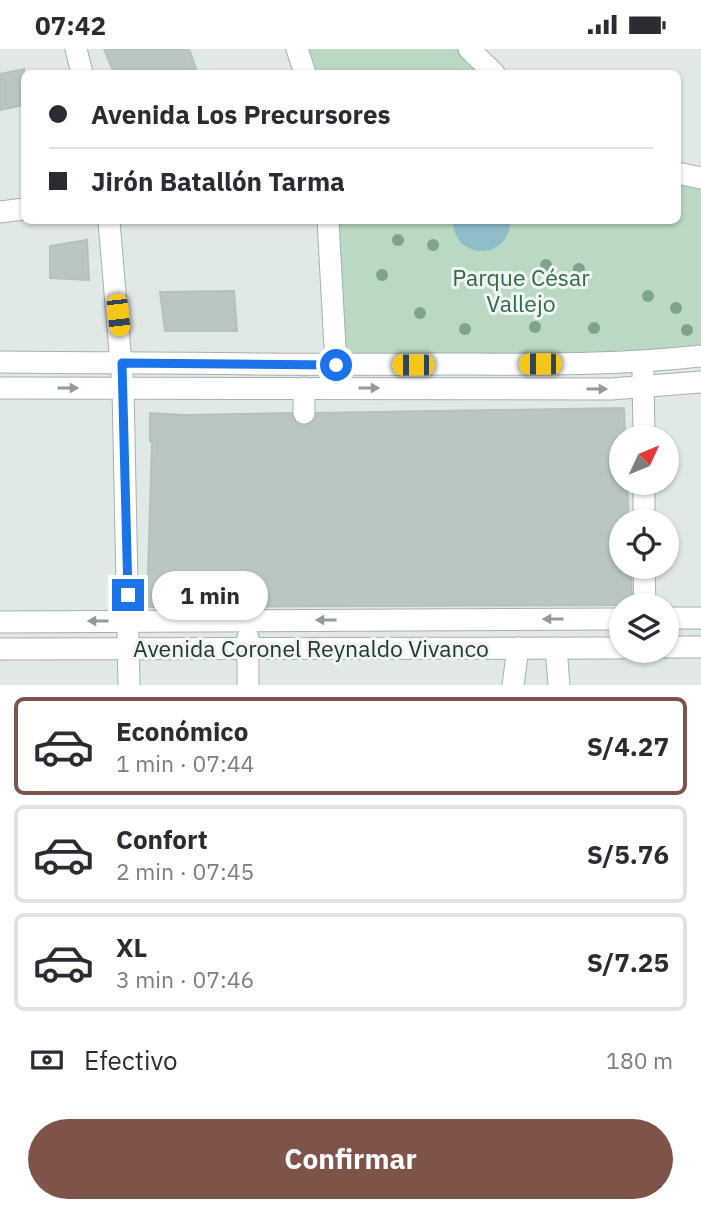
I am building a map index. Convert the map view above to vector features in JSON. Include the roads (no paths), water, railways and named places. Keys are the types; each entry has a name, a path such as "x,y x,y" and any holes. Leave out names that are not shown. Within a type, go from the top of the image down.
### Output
{"street":[{"path":"75,49 81,70"},
{"path":"297,49 304,70"},
{"path":"469,49 492,70"},
{"path":"681,174 701,178"},
{"path":"0,212 21,209"},
{"path":"108,224 122,363 129,684"},
{"path":"328,224 336,365"},
{"path":"0,362 336,365 643,362 701,356"},
{"path":"643,362 644,425"},
{"path":"0,388 643,388 701,382"},
{"path":"304,388 304,413"},
{"name":"Avenida Coronel Reynaldo Vivanco","path":"0,622 609,618"},
{"path":"679,618 701,618"},
{"path":"247,620 248,684"},
{"path":"556,647 559,684"},
{"name":"Avenida Coronel Reynaldo Vivanco","path":"0,649 609,647"},
{"path":"679,647 701,647"},
{"path":"513,684 518,648"}],"water":[{"path":"453,224 510,224 508,234 501,244 492,249 471,249 455,234"}],"park label":[{"name":"Parque César Vallejo","path":"521,290"}]}
